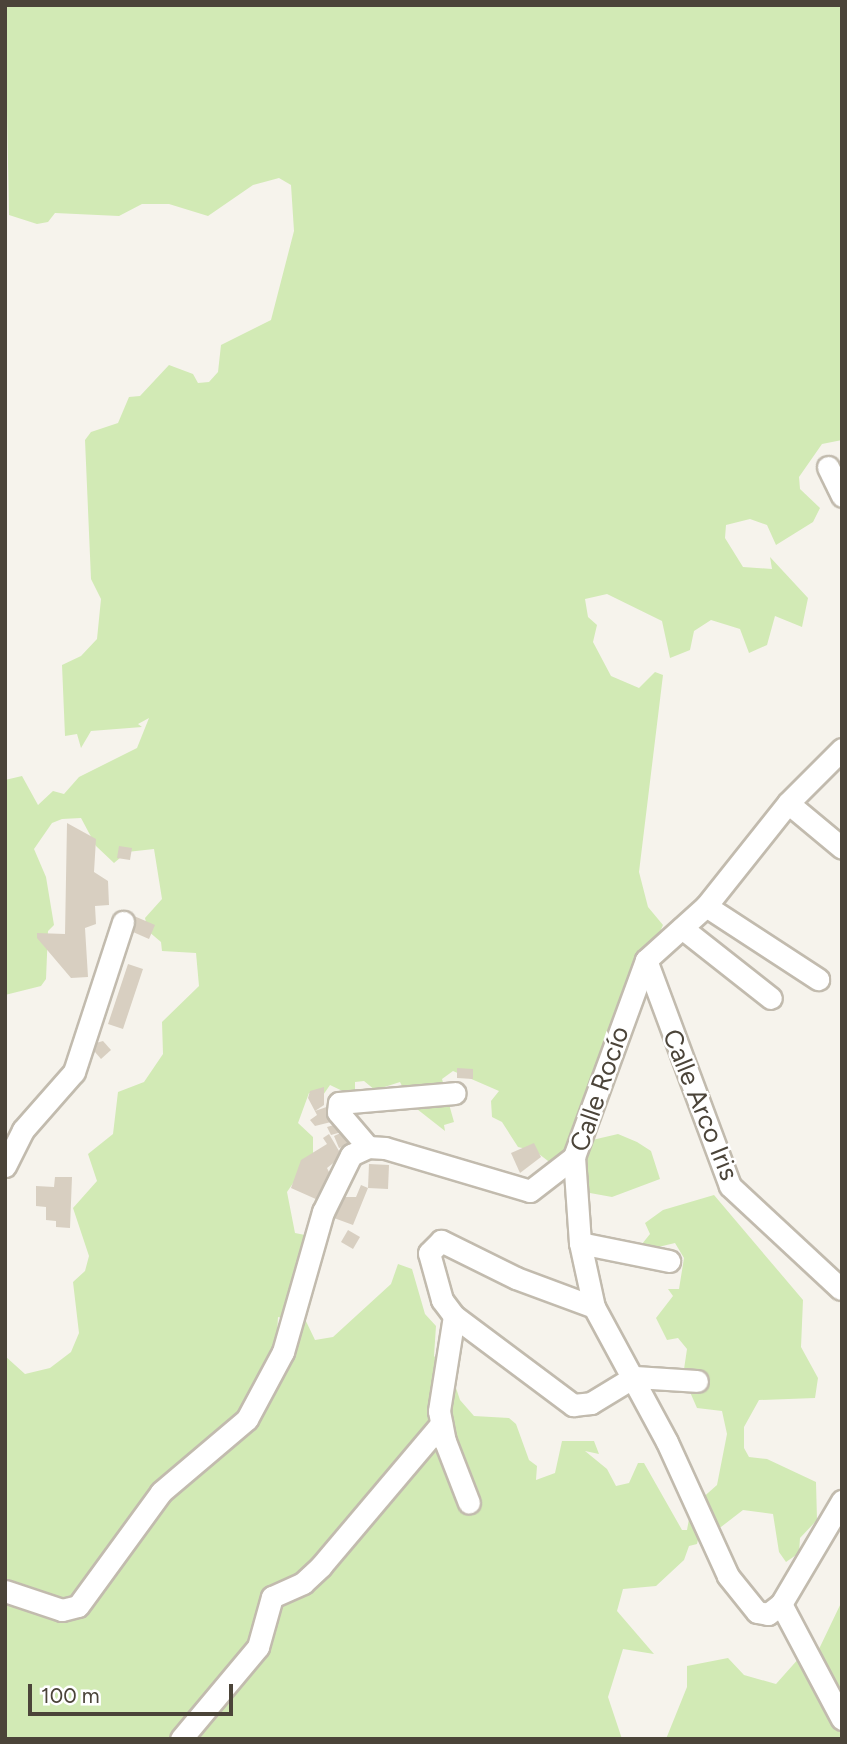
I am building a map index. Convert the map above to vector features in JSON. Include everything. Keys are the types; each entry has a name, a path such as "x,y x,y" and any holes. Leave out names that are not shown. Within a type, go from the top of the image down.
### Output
{"street":[{"path":"828,467 842,496"},
{"path":"646,960 706,906 788,803 842,749"},
{"path":"788,803 842,848"},
{"path":"706,906 818,979"},
{"path":"5,1166 23,1130 74,1072 123,922"},
{"path":"682,929 771,998"},
{"name":"Calle Rocío","path":"646,960 574,1157 580,1244 594,1307 634,1377 727,1576 757,1612 768,1614 781,1604"},
{"name":"Calle Arco Iris","path":"646,960 730,1186 842,1290"},
{"path":"368,1147 338,1112 339,1103 455,1093"},
{"path":"5,1591 62,1609 86,1599 160,1493 247,1419 283,1352 302,1299 323,1212 345,1160 368,1147 406,1153 522,1191 535,1189 574,1157"},
{"path":"594,1307 516,1278 441,1241 429,1253 442,1300 454,1316 573,1405 592,1403 634,1377 697,1381"},
{"path":"580,1244 669,1261"},
{"path":"454,1316 441,1424 469,1503"},
{"path":"181,1739 258,1647 272,1597 303,1583 321,1566 441,1424"},
{"path":"842,1501 781,1604 842,1719"}],"green space":[{"path":"5,5 842,5 842,440 822,444 799,477 800,489 820,508 813,522 776,545 767,525 750,519 726,525 725,538 743,567 772,569 770,557 808,598 802,627 775,616 767,645 749,653 740,629 711,620 694,631 690,650 670,658 662,621 607,594 585,599 588,617 597,625 593,642 611,676 639,688 655,672 663,675 639,872 648,907 663,925 586,1099 588,1141 618,1134 637,1142 651,1151 660,1179 612,1197 590,1193 535,1151 518,1147 502,1122 492,1117 491,1101 499,1091 453,1071 442,1079 454,1122 444,1125 445,1131 394,1091 402,1086 400,1082 375,1090 364,1081 355,1082 355,1097 330,1085 321,1098 309,1093 298,1123 313,1137 313,1154 287,1192 295,1233 310,1236 286,1319 278,1317 275,1369 283,1377 287,1343 304,1317 315,1340 333,1337 391,1284 398,1264 412,1269 425,1314 436,1326 434,1356 452,1376 460,1400 474,1416 509,1418 516,1424 529,1460 537,1466 536,1480 555,1473 562,1441 594,1441 599,1454 585,1451 607,1469 616,1486 629,1483 638,1463 644,1463 682,1530 687,1530 691,1508 717,1485 727,1434 722,1411 697,1408 683,1376 687,1349 678,1338 667,1340 656,1318 673,1296 668,1289 679,1289 684,1258 675,1243 650,1249 642,1244 650,1234 645,1223 663,1210 714,1195 803,1300 801,1347 818,1378 815,1398 759,1400 744,1427 744,1448 749,1457 767,1459 816,1482 817,1520 800,1538 799,1553 786,1562 779,1552 773,1514 743,1510 721,1527 701,1527 697,1544 689,1546 684,1560 656,1586 623,1589 617,1611 654,1654 623,1649 608,1697 622,1739 5,1739 5,1356 25,1374 50,1368 71,1352 79,1333 73,1282 85,1271 89,1256 73,1208 97,1181 88,1154 113,1134 118,1092 144,1082 163,1054 162,1022 199,986 196,953 162,951 161,942 148,931 145,918 162,899 154,849 127,852 114,863 96,846 81,818 62,819 52,823 34,849 46,877 54,925 48,931 46,979 41,986 5,995 5,780 22,776 38,805 53,791 64,794 79,777 137,748 149,718 138,724 142,727 91,731 81,748 77,734 65,736 62,665 81,656 97,639 101,599 91,579 85,440 91,432 118,423 129,397 140,396 169,365 193,374 198,383 209,382 218,372 221,345 271,320 294,231 291,185 279,178 253,185 208,216 169,204 142,204 119,216 55,213 48,222 37,224 9,215"},
{"path":"842,1601 842,1739 666,1739 687,1687 687,1666 728,1658 744,1675 776,1684 800,1657 819,1649"}],"building":[{"path":"67,823 96,839 94,872 108,881 109,905 95,906 96,924 85,928 88,977 71,978 37,938 37,933 65,934"},
{"path":"119,846 132,848 130,860 117,858"},
{"path":"134,916 155,925 149,939 133,932"},
{"path":"128,964 143,969 123,1029 108,1024"},
{"path":"103,1041 111,1050 101,1059 89,1045"},
{"path":"457,1068 473,1069 473,1079 457,1078"},
{"path":"324,1087 324,1105 315,1111 335,1104 339,1120 315,1126 310,1120 317,1115 308,1098 310,1091"},
{"path":"358,1118 364,1141 339,1148 334,1136 345,1131 331,1135 327,1127"},
{"path":"329,1134 342,1156 327,1168 330,1174 318,1200 291,1188 301,1160 327,1144 323,1138"},
{"path":"534,1143 541,1157 520,1173 511,1153"},
{"path":"369,1164 389,1165 388,1189 368,1188"},
{"path":"55,1177 72,1177 70,1228 56,1227 56,1221 46,1220 46,1207 36,1206 36,1186 54,1187"},
{"path":"361,1185 368,1188 353,1225 334,1218 342,1197 356,1197"},
{"path":"348,1230 360,1237 353,1249 341,1242"}]}
